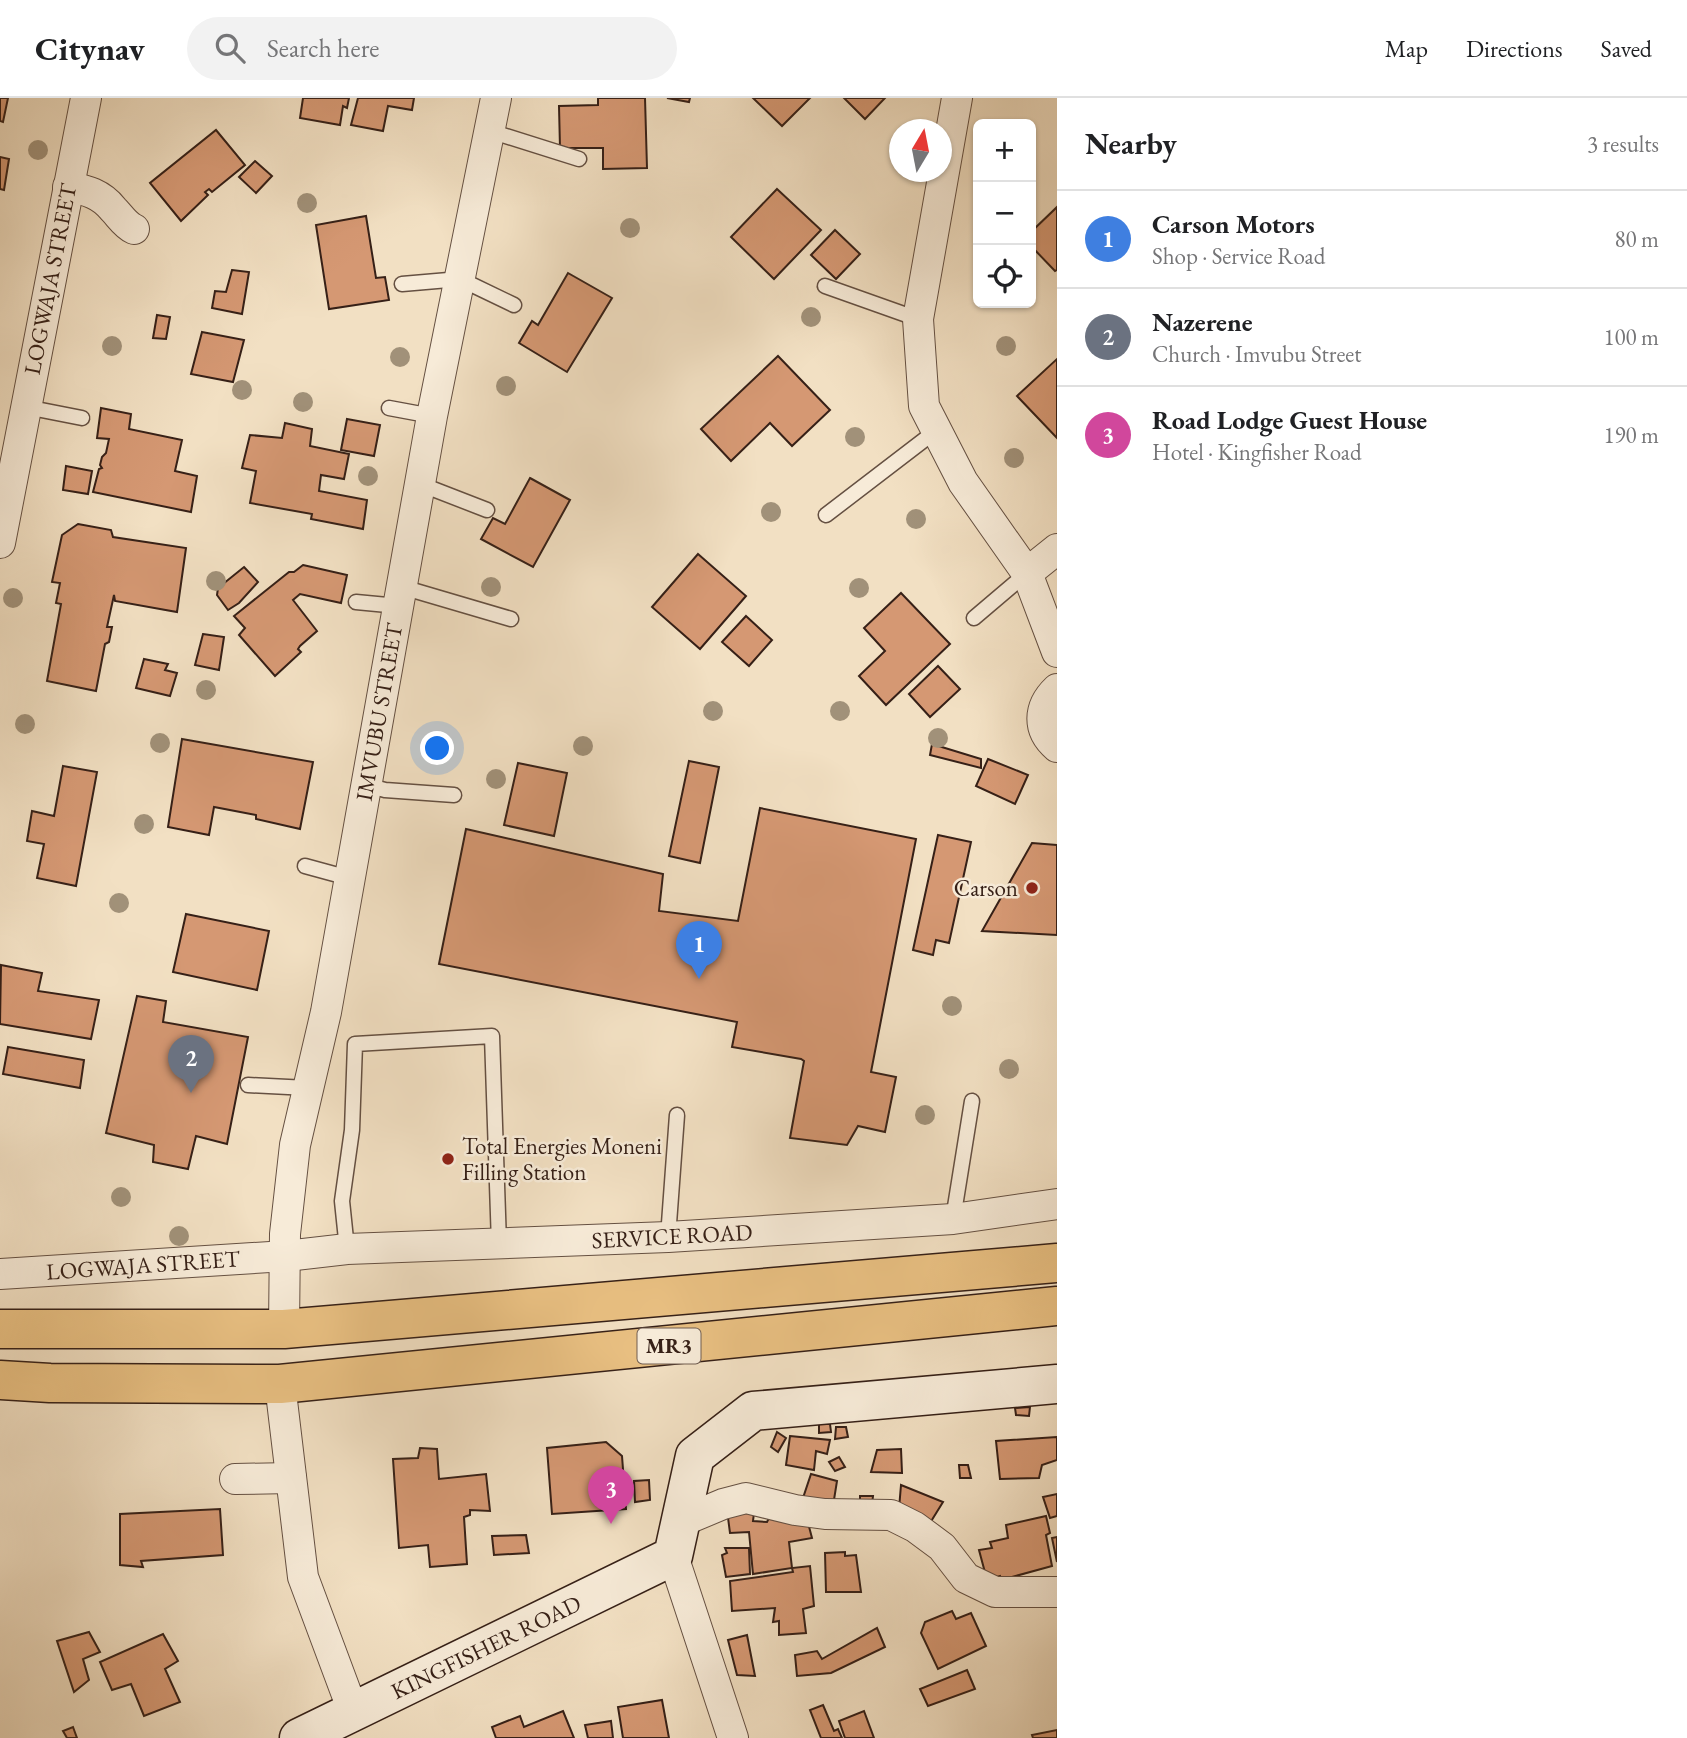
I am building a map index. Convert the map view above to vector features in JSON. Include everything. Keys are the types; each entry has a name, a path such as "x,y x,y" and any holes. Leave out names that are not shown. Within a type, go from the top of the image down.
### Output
{"highway":[{"name":"MR3","path":"0,1329 284,1329 1057,1264"},
{"name":"MR3","path":"0,1380 51,1383 280,1384 1057,1306"}],"street":[{"name":"LOGWAJA STREET","path":"0,543 86,98"},
{"name":"IMVUBU STREET","path":"284,1329 285,1234 294,1156 326,1012 432,416 496,98"},
{"path":"957,98 919,318 924,406 963,482 1027,573 1057,652"},
{"path":"68,187 90,190 110,205 128,227 134,229"},
{"path":"1027,573 1057,549"},
{"path":"1057,689 1043,707 1041,719 1044,730 1057,747"},
{"name":"SERVICE ROAD","path":"286,1256 347,1249 668,1237 953,1219 1057,1204"},
{"name":"LOGWAJA STREET","path":"0,1274 286,1256"},
{"path":"280,1384 303,1577 354,1711"},
{"path":"733,1738 676,1539 695,1456 753,1411 1057,1384"},
{"path":"235,1479 291,1478"},
{"path":"676,1539 723,1504 746,1498 825,1514 891,1515 915,1527 942,1548 966,1578 995,1592 1057,1592"},
{"name":"KINGFISHER ROAD","path":"299,1738 676,1539"}],"lane":[{"path":"489,131 579,159"},
{"path":"402,284 460,279 514,305"},
{"path":"825,286 919,318"},
{"path":"26,407 82,418"},
{"path":"389,408 432,416"},
{"path":"826,515 937,430"},
{"path":"420,484 487,510"},
{"path":"974,618 1027,573"},
{"path":"356,602 400,596 511,619"},
{"path":"366,785 385,790 454,795"},
{"path":"304,866 349,878"},
{"path":"347,1249 342,1201 352,1130 355,1044 492,1037 499,1244"},
{"path":"248,1085 308,1088"},
{"path":"953,1219 972,1101"},
{"path":"668,1237 677,1115"}],"building":[{"path":"0,98 8,98 3,122 0,121"},
{"path":"303,98 349,98 347,108 343,106 340,125 300,118"},
{"path":"358,98 414,98 412,110 388,106 383,131 351,125"},
{"path":"598,98 645,98 647,168 603,169 603,148 560,148 559,106 598,105"},
{"path":"667,98 690,98 689,102"},
{"path":"753,98 810,98 782,126"},
{"path":"844,98 885,98 865,119"},
{"path":"216,130 245,165 212,192 209,189 205,192 208,195 181,221 150,183"},
{"path":"0,157 9,159 4,190 0,189"},
{"path":"255,161 272,176 256,193 239,177"},
{"path":"777,189 821,230 774,279 731,237"},
{"path":"1057,207 1055,271 1036,251 1036,227"},
{"path":"366,216 376,278 385,277 389,300 329,309 316,225"},
{"path":"835,230 860,254 836,279 811,255"},
{"path":"232,270 249,272 242,314 212,308 215,291 226,292"},
{"path":"568,273 612,298 567,372 519,343 532,321 538,325"},
{"path":"157,315 170,317 166,339 153,338"},
{"path":"202,332 244,340 233,382 191,374"},
{"path":"778,356 830,410 792,446 770,423 731,461 701,429"},
{"path":"1057,359 1057,438 1017,396"},
{"path":"101,408 131,414 129,429 182,440 175,471 197,476 191,512 93,492 109,439 97,438"},
{"path":"347,419 380,425 374,456 341,450"},
{"path":"285,423 312,429 310,446 349,454 344,479 321,475 319,491 367,500 363,529 311,519 312,514 250,503 256,471 242,468 250,435 282,438"},
{"path":"66,466 92,471 88,494 63,490"},
{"path":"530,478 570,500 533,567 481,539 493,518 505,524"},
{"path":"78,524 111,530 113,537 186,548 177,612 115,601 114,595 107,627 112,627 109,642 105,644 96,691 47,681 61,604 56,603 60,583 52,582 62,535"},
{"path":"698,554 746,596 700,649 652,607"},
{"path":"303,565 347,575 341,603 300,594 293,600 317,631 300,646 298,649 301,652 275,676 239,635 245,628 234,616 289,572 294,572"},
{"path":"244,567 258,582 239,603 228,610 217,595 218,588"},
{"path":"901,593 950,644 886,705 859,676 885,651 864,628"},
{"path":"746,616 772,640 749,666 722,642"},
{"path":"203,634 224,637 219,670 195,665"},
{"path":"144,659 168,664 165,670 177,673 170,696 136,688"},
{"path":"938,666 960,689 930,717 909,694"},
{"path":"182,739 313,762 300,829 256,819 256,815 214,807 209,835 168,827"},
{"path":"932,744 981,759 981,768 930,755"},
{"path":"988,759 1028,775 1015,804 976,786"},
{"path":"689,761 719,767 700,863 669,856"},
{"path":"518,763 567,773 554,836 504,825"},
{"path":"63,766 97,772 76,886 37,878 44,844 27,841 32,811 54,816"},
{"path":"760,808 916,839 871,1072 896,1077 885,1132 858,1126 847,1145 790,1138 804,1061 732,1047 737,1022 439,964 466,829 663,874 659,911 738,921"},
{"path":"938,835 971,842 949,943 936,940 933,955 913,950"},
{"name":"Carson","path":"1032,843 1057,845 1057,935 982,931"},
{"path":"186,914 269,931 257,990 173,972"},
{"path":"1,965 42,973 38,991 99,1000 91,1039 0,1024"},
{"path":"137,996 166,1001 163,1022 248,1037 227,1144 196,1136 188,1169 153,1162 154,1145 106,1133"},
{"path":"8,1047 84,1060 80,1088 3,1074"},
{"path":"1030,1407 1029,1416 1016,1415 1015,1408"},
{"path":"819,1424 830,1424 831,1432 819,1433"},
{"path":"836,1427 846,1427 848,1437 835,1439"},
{"path":"777,1432 786,1438 778,1452 771,1447"},
{"path":"790,1436 830,1440 827,1454 816,1451 814,1470 786,1465"},
{"path":"1057,1437 1057,1460 1042,1465 1039,1478 1000,1479 996,1441"},
{"path":"606,1442 622,1456 626,1509 552,1514 547,1448"},
{"path":"420,1448 437,1449 439,1479 486,1474 490,1511 470,1510 470,1515 464,1517 467,1564 430,1567 428,1545 399,1548 393,1459 418,1458"},
{"path":"901,1449 902,1473 871,1472 877,1450"},
{"path":"839,1457 845,1467 835,1471 829,1462"},
{"path":"959,1465 968,1465 971,1478 960,1478"},
{"path":"811,1474 837,1481 833,1506 802,1501"},
{"path":"649,1480 650,1500 635,1502 634,1481"},
{"path":"901,1485 943,1502 930,1523 899,1509"},
{"path":"1057,1494 1057,1516 1050,1518 1043,1497"},
{"path":"860,1496 873,1496 872,1504 860,1504"},
{"path":"220,1509 223,1555 141,1561 143,1567 120,1565 120,1514"},
{"path":"727,1510 754,1513 753,1521 767,1522 771,1514 807,1519 812,1538 789,1542 792,1568 753,1574 749,1532 730,1533"},
{"path":"1046,1516 1050,1533 1046,1535 1052,1566 1001,1580 1000,1576 987,1580 979,1550 992,1548 990,1542 1008,1538 1006,1525"},
{"path":"526,1535 529,1553 494,1555 492,1536"},
{"path":"1057,1537 1057,1562 1052,1538"},
{"path":"725,1548 749,1548 750,1574 726,1577 722,1555 727,1553"},
{"path":"845,1552 845,1556 856,1555 861,1592 826,1592 825,1553"},
{"path":"810,1566 814,1606 803,1609 806,1633 779,1635 779,1621 773,1622 775,1608 732,1611 730,1581 793,1572 792,1568"},
{"path":"952,1611 956,1619 971,1613 986,1646 938,1669 921,1633 925,1622"},
{"path":"877,1628 885,1647 831,1673 797,1676 795,1655 817,1651 822,1659"},
{"path":"89,1632 100,1652 83,1659 89,1680 74,1692 57,1641"},
{"path":"163,1634 178,1661 165,1669 180,1702 144,1716 131,1684 112,1690 100,1662"},
{"path":"747,1635 755,1676 737,1675 728,1640"},
{"path":"967,1670 975,1689 928,1706 920,1689"},
{"path":"662,1700 669,1738 623,1738 618,1707"},
{"path":"823,1705 834,1731 838,1729 842,1738 821,1738 810,1710"},
{"path":"563,1711 574,1738 496,1738 492,1727 520,1716 524,1727"},
{"path":"864,1711 874,1738 845,1738 839,1721"},
{"path":"611,1721 613,1738 588,1738 585,1725"},
{"path":"73,1727 77,1738 67,1738 63,1731"},
{"path":"1057,1730 1057,1738 1033,1738 1032,1735"}],"place":[{"name":"Carson","path":"1032,888"},
{"name":"Carson Motors","path":"699,979"},
{"name":"Nazerene","path":"191,1093"},
{"name":"Total Energies Moneni Filling Station","path":"448,1159"},
{"name":"Road Lodge Guest House","path":"611,1524"}]}
